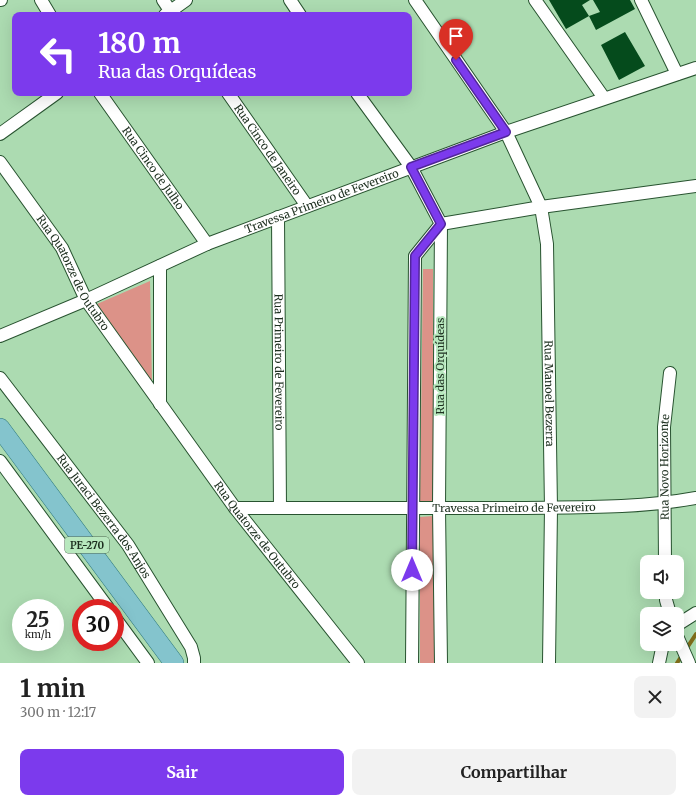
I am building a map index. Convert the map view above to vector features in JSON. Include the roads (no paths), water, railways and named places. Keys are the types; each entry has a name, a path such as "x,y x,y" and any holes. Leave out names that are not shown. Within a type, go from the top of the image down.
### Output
{"main road":[{"name":"PE-270","path":"0,428 174,663"}],"street":[{"path":"41,0 48,12"},
{"path":"163,0 168,12"},
{"path":"171,12 186,0"},
{"path":"290,0 298,12"},
{"name":"Rua Manoel Bezerra","path":"414,0 506,132 540,207 547,244 551,508 549,663"},
{"path":"534,0 604,98"},
{"path":"641,0 677,74"},
{"name":"Travessa Primeiro de Fevereiro","path":"0,336 86,300 207,244 506,132 696,68"},
{"path":"0,134 53,96"},
{"name":"Rua Cinco de Julho","path":"102,96 207,244"},
{"name":"Rua Cinco de Janeiro","path":"230,96 307,206"},
{"name":"Rua das Orquídeas","path":"359,96 411,167 441,224 439,508 441,663"},
{"name":"Rua Quatorze de Outubro","path":"0,162 62,248 86,300 234,508 358,663"},
{"path":"412,663 415,256 441,224 540,207 696,186"},
{"name":"Rua Primeiro de Fevereiro","path":"278,217 280,508"},
{"path":"160,266 160,404"},
{"name":"Rua Novo Horizonte","path":"665,555 664,427 670,373"},
{"name":"Rua Juraci Bezerra dos Anjos","path":"0,378 128,545 190,647 194,658 194,663"},
{"path":"0,461 101,599"},
{"name":"Travessa Primeiro de Fevereiro","path":"234,508 551,508 665,504 696,498"},
{"path":"684,621 696,613"},
{"path":"124,630 148,663"},
{"path":"659,663 662,651"},
{"path":"684,651 690,663 696,659"}],"waterway":[{"path":"677,663 696,634"}]}
